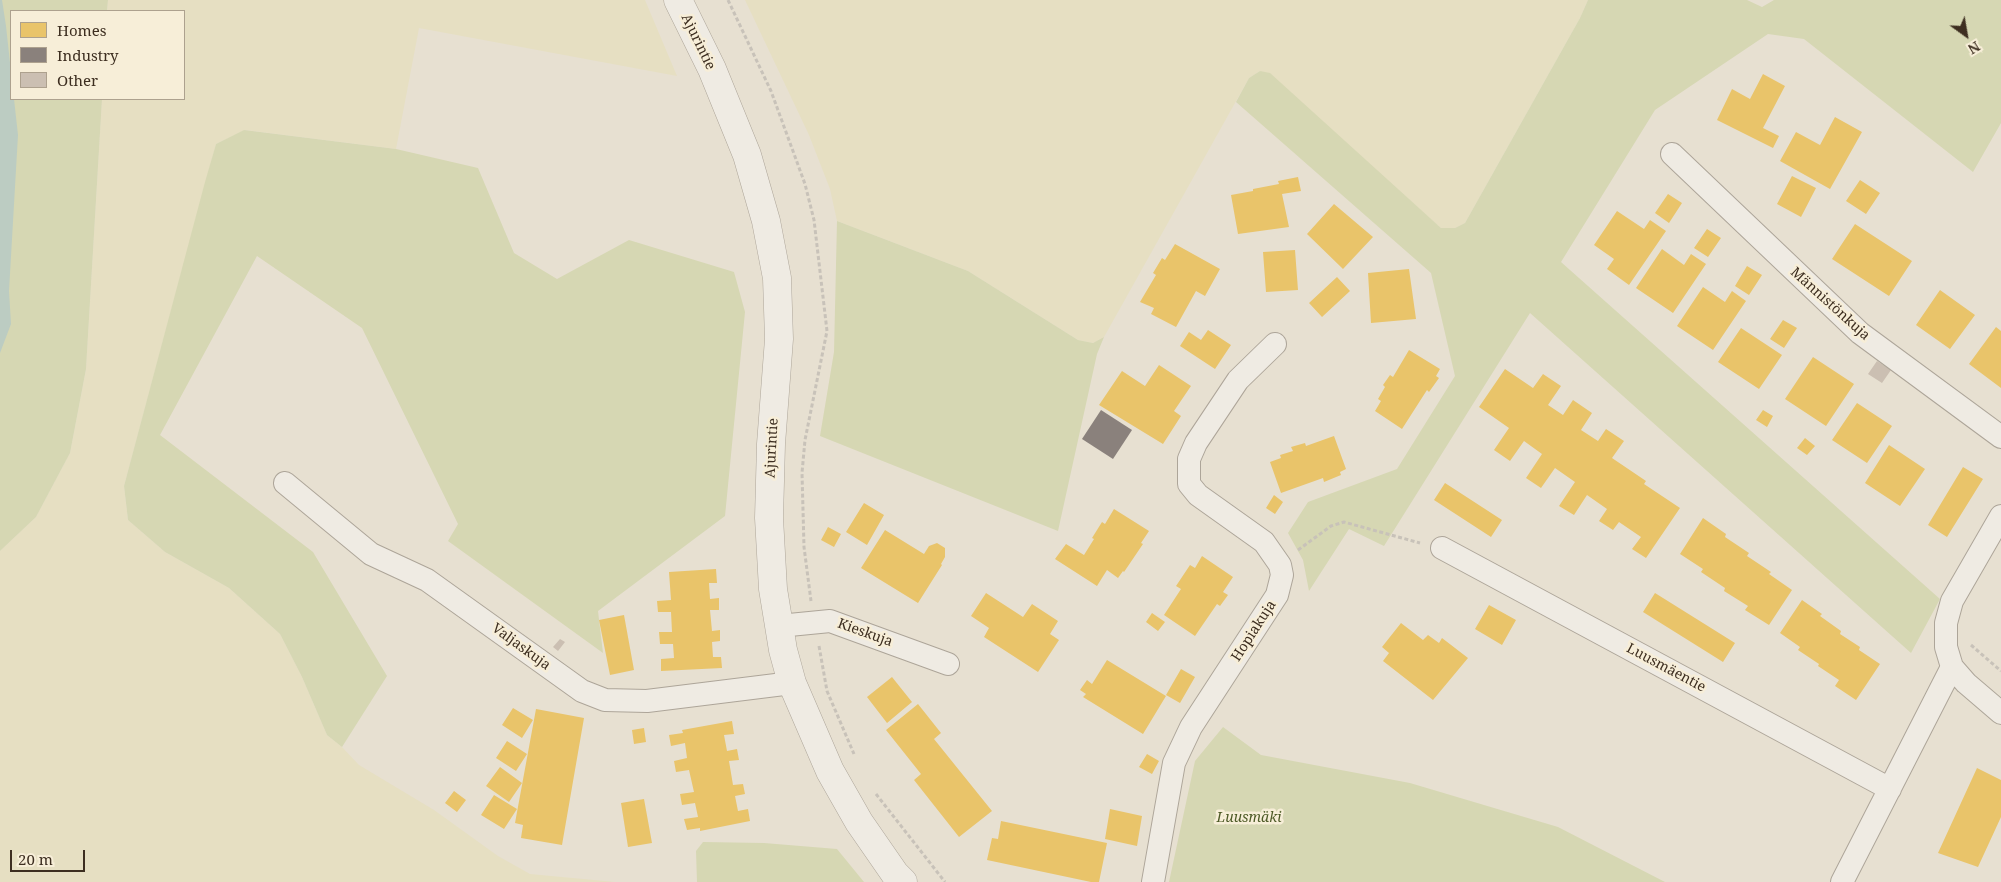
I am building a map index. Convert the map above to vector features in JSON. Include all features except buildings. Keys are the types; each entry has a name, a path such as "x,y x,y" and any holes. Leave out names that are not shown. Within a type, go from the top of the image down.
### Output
{"street":[{"name":"Ajurintie","path":"678,0 712,69 748,155 766,221 777,278 779,340 771,444 769,518 773,589 783,650 792,683 830,771 859,822 895,874 903,882"},
{"name":"Männistönkuja","path":"1672,154 1860,333 2001,437"},
{"path":"1275,344 1238,380 1196,443 1189,460 1188,475 1189,484 1198,495 1264,542 1280,565"},
{"name":"Valjaskuja","path":"285,484 371,554 427,580 582,691 605,700 647,701 792,683"},
{"path":"2001,516 1952,601 1946,623 1946,647 1952,667 1966,683 2001,713"},
{"name":"Luusmäentie","path":"1442,548 1890,789"},
{"name":"Hopiakuja","path":"1153,882 1174,763 1191,727 1277,596 1282,575 1280,565"},
{"name":"Kieskuja","path":"779,626 830,621 948,664"},
{"path":"1842,882 1952,667"}],"path":[{"path":"728,0 771,91 805,184 814,220 827,331 805,440 802,473 804,547 827,690 855,758"},
{"path":"1280,565 1331,526 1344,522 1442,548"},
{"path":"1946,623 2001,671"},
{"path":"874,792 945,882"}],"shaded area":[{"path":"0,0 2,0 10,63 10,100 14,100 18,135 9,291 11,324 0,353"},
{"path":"108,0 645,0 677,76 419,28 396,149 245,130 216,144 124,486 128,520 165,552 229,588 280,634 302,677 327,735 342,747 359,765 434,810 498,856 530,874 615,882 0,882 0,551 36,517 70,453 86,369 102,100 185,100 185,10 107,10"},
{"path":"745,0 1588,0 1580,18 1465,223 1455,228 1441,228 1260,71 1249,78 1104,337 1093,343 1078,340 968,271 837,221 830,189 809,135"}],"green space":[{"path":"0,0 108,0 107,10 10,10 10,100 102,100 86,369 70,453 36,517 0,551"},
{"path":"1588,0 1747,0 1762,7 1774,0 2001,0 2001,123 1973,172 1804,39 1768,34 1655,110 1561,262 1940,599 1911,653 1530,313 1384,546 1349,529 1309,591 1303,560 1288,533 1308,502 1397,469 1455,376 1431,273 1236,102 1249,78 1260,71 1270,73 1441,228 1455,228 1465,223 1580,18"},
{"path":"244,130 396,149 478,168 514,253 557,279 629,240 734,272 745,312 725,516 598,611 603,653 448,541 458,524 362,328 257,256 160,435 313,552 387,676 342,747 327,735 302,677 280,634 229,588 165,552 128,520 124,486 216,144"},
{"path":"837,221 968,271 1078,340 1093,343 1104,337 1097,354 1058,531 820,436 834,352"},
{"name":"Luusmäki","path":"1223,727 1261,755 1410,783 1558,827 1665,882 1169,882 1195,761"},
{"path":"703,842 764,843 837,849 864,882 697,882 696,851"}]}
